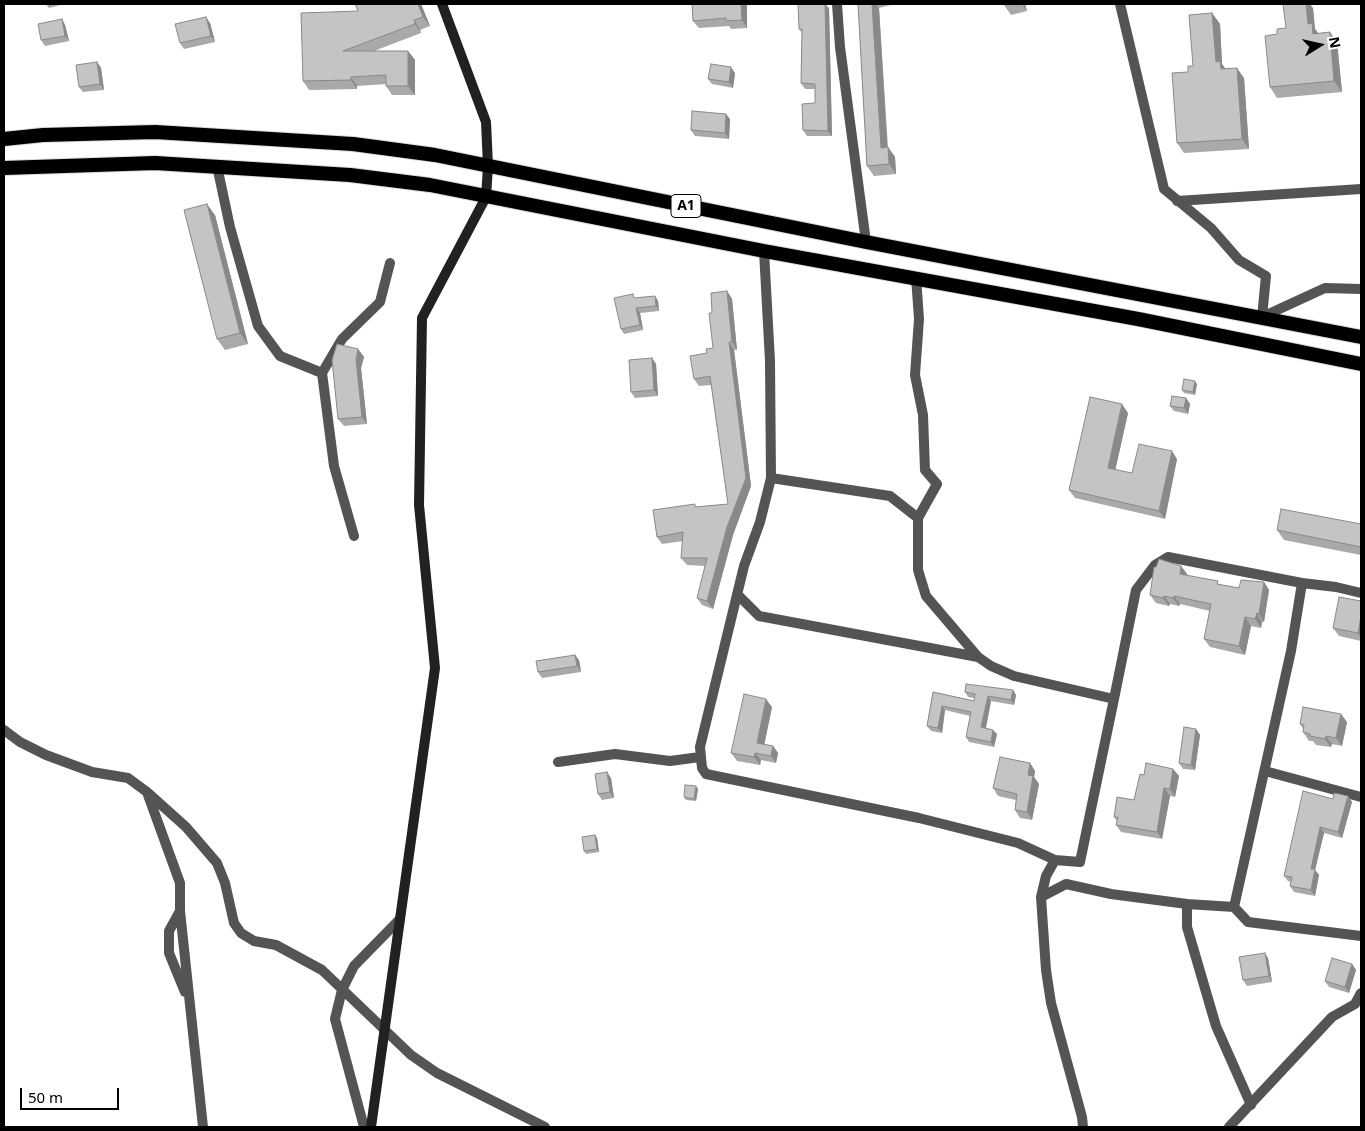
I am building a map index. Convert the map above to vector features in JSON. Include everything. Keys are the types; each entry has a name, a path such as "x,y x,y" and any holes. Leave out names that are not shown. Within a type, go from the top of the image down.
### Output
{"highway":[{"name":"A1","path":"4,139 43,135 155,132 247,136 353,144 435,155 866,242 1361,337"},
{"name":"A1","path":"4,168 155,163 350,175 430,186 764,251 916,277 1361,364"}],"main road":[{"path":"371,1127 435,668 419,505 422,318 486,197 488,166 486,122 442,4"}],"street":[{"path":"837,4 840,47 866,242"},
{"path":"1120,4 1164,189 1211,228 1239,260 1266,276 1262,317"},
{"path":"217,166 230,227 258,326 280,356 322,373"},
{"path":"1177,201 1361,189"},
{"path":"764,251 770,362 771,478 737,594 700,747 702,768 706,774 920,818 1018,843 1055,860 1080,862 1136,590 1155,565 1168,557 1361,593"},
{"path":"354,536 334,466 322,373 342,339 380,302 390,263"},
{"path":"916,277 919,318 915,375 923,415 925,470 937,484 918,518 918,570 926,596 978,657 991,666 1014,676 1114,699"},
{"path":"1262,317 1325,288 1361,289"},
{"path":"771,478 890,496 918,518"},
{"path":"1234,907 1291,651 1302,583"},
{"path":"737,594 758,616 978,657"},
{"path":"4,730 20,742 46,755 92,772 128,778 147,792 186,827 217,862 225,883 234,923 242,933 254,941 276,945 322,970 411,1055 437,1073 545,1127"},
{"path":"558,762 615,754 670,761 700,757"},
{"path":"1265,771 1361,797"},
{"path":"147,792 180,883 180,911 203,1127"},
{"path":"1055,860 1046,876 1041,897 1046,970 1050,995 1082,1116 1083,1127"},
{"path":"1041,897 1066,884 1110,894 1186,904 1234,907 1248,922 1361,936"},
{"path":"1186,904 1187,927 1216,1026 1251,1105"},
{"path":"180,911 168,931 169,953 189,999"},
{"path":"364,1127 335,1019 342,990 354,966 400,919"},
{"path":"1229,1127 1332,1017 1355,1004 1361,993"}],"building":[{"path":"355,4 418,4 423,17 414,20 415,24 343,51 408,51 408,86 386,86 386,75 351,77 351,80 303,81 301,13 358,11"},
{"path":"692,4 741,4 742,20 726,21 726,18 693,21"},
{"path":"798,4 825,4 828,131 803,130 802,104 815,103 815,84 801,83 802,29 799,29"},
{"path":"858,4 872,4 881,148 888,147 889,164 867,166"},
{"path":"1283,4 1306,4 1308,24 1312,23 1313,34 1330,32 1334,81 1270,87 1265,36 1277,34 1277,29 1286,28"},
{"path":"1212,13 1216,62 1220,61 1221,69 1237,68 1242,139 1177,143 1172,73 1188,72 1188,66 1193,66 1189,15"},
{"path":"206,17 211,36 180,43 175,24"},
{"path":"62,19 65,36 41,40 38,24"},
{"path":"97,62 100,84 79,87 76,65"},
{"path":"711,64 731,67 729,82 708,79"},
{"path":"692,111 726,114 725,133 691,130"},
{"path":"207,204 240,333 217,339 184,210"},
{"path":"727,291 732,342 729,342 746,478 727,527 707,601 697,598 707,558 681,558 683,532 657,537 653,510 695,504 695,507 728,504 710,376 694,379 690,356 707,353 706,349 713,348 709,313 712,313 711,293"},
{"path":"633,294 634,298 655,296 656,306 636,308 640,325 621,329 614,298"},
{"path":"337,344 358,349 356,360 362,417 338,419 332,360"},
{"path":"652,358 654,390 631,392 629,360"},
{"path":"1184,379 1195,381 1193,392 1182,390"},
{"path":"1172,396 1186,398 1184,408 1170,406"},
{"path":"1090,397 1122,404 1108,468 1132,473 1139,444 1172,451 1159,511 1069,490"},
{"path":"1281,509 1361,524 1361,547 1277,530"},
{"path":"1159,559 1181,566 1180,574 1218,581 1217,584 1239,588 1241,580 1264,582 1259,614 1257,613 1255,619 1245,617 1239,646 1204,639 1211,604 1174,596 1173,598 1164,596 1163,598 1150,595 1154,567 1156,567"},
{"path":"1339,597 1361,601 1358,633 1333,628"},
{"path":"575,655 577,666 538,672 536,661"},
{"path":"966,684 1013,690 1011,700 988,696 981,727 993,730 991,742 966,737 971,712 942,706 938,728 927,726 933,692 974,701 975,694 965,692"},
{"path":"744,694 766,699 757,743 773,746 771,756 755,753 754,757 731,753"},
{"path":"1303,707 1341,714 1336,738 1326,736 1325,739 1310,736 1310,734 1303,732 1304,725 1300,724"},
{"path":"1184,727 1196,729 1191,765 1179,763"},
{"path":"1000,757 1030,763 1028,775 1033,776 1027,812 1015,810 1017,794 993,788"},
{"path":"1146,763 1173,769 1170,789 1164,788 1157,832 1116,825 1118,817 1114,817 1117,797 1134,800 1140,774 1144,775"},
{"path":"607,772 610,792 598,794 595,774"},
{"path":"685,785 696,786 694,799 684,797"},
{"path":"1303,791 1333,799 1334,793 1348,796 1338,832 1320,827 1311,869 1315,869 1311,890 1290,886 1292,877 1284,876"},
{"path":"595,835 597,849 584,851 582,837"},
{"path":"1265,953 1269,976 1243,980 1239,957"},
{"path":"1332,958 1352,964 1345,987 1325,981"}]}
